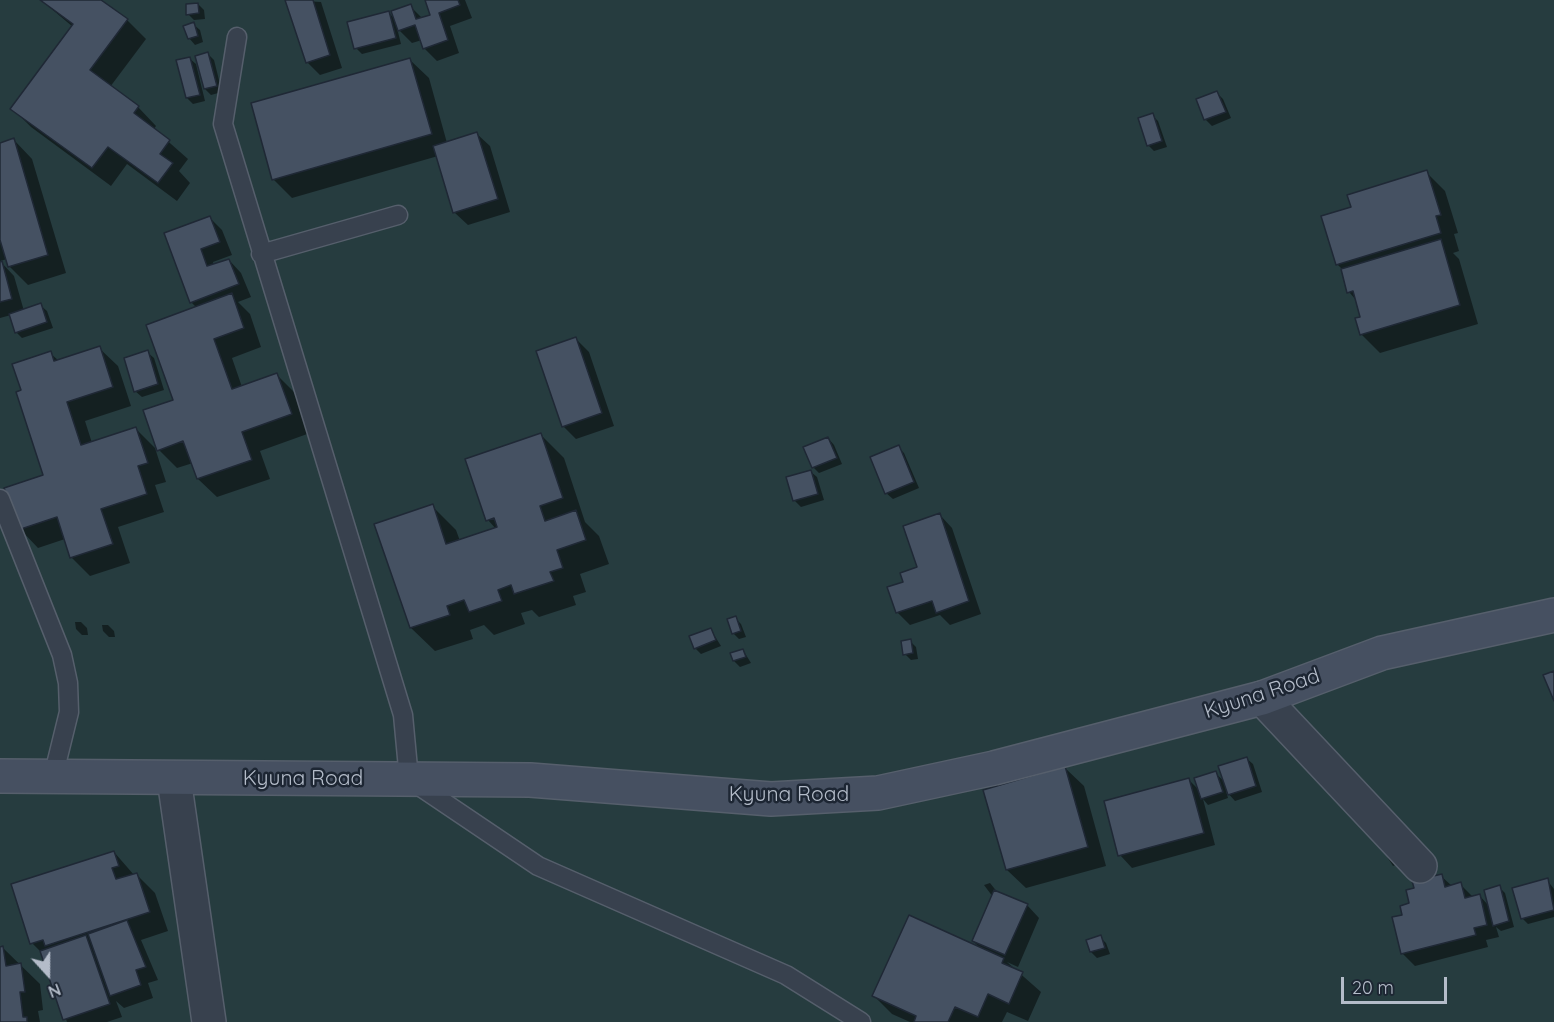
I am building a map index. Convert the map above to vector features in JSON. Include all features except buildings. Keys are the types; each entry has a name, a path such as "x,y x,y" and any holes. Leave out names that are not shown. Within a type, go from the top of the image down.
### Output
{"main road":[{"name":"Kyuna Road","path":"0,776 530,780 771,799 878,794 994,768 1262,698 1382,653 1554,615"}],"street":[{"path":"1262,698 1420,866"},
{"path":"174,779 209,1022"}],"lane":[{"path":"237,37 223,124 403,714 409,779 538,866 786,975 861,1022"},
{"path":"261,254 398,215"},
{"path":"0,500 62,655 68,683 69,712 53,777"}],"green space":[{"path":"0,0 1554,0 1554,1022 0,1022"}]}
